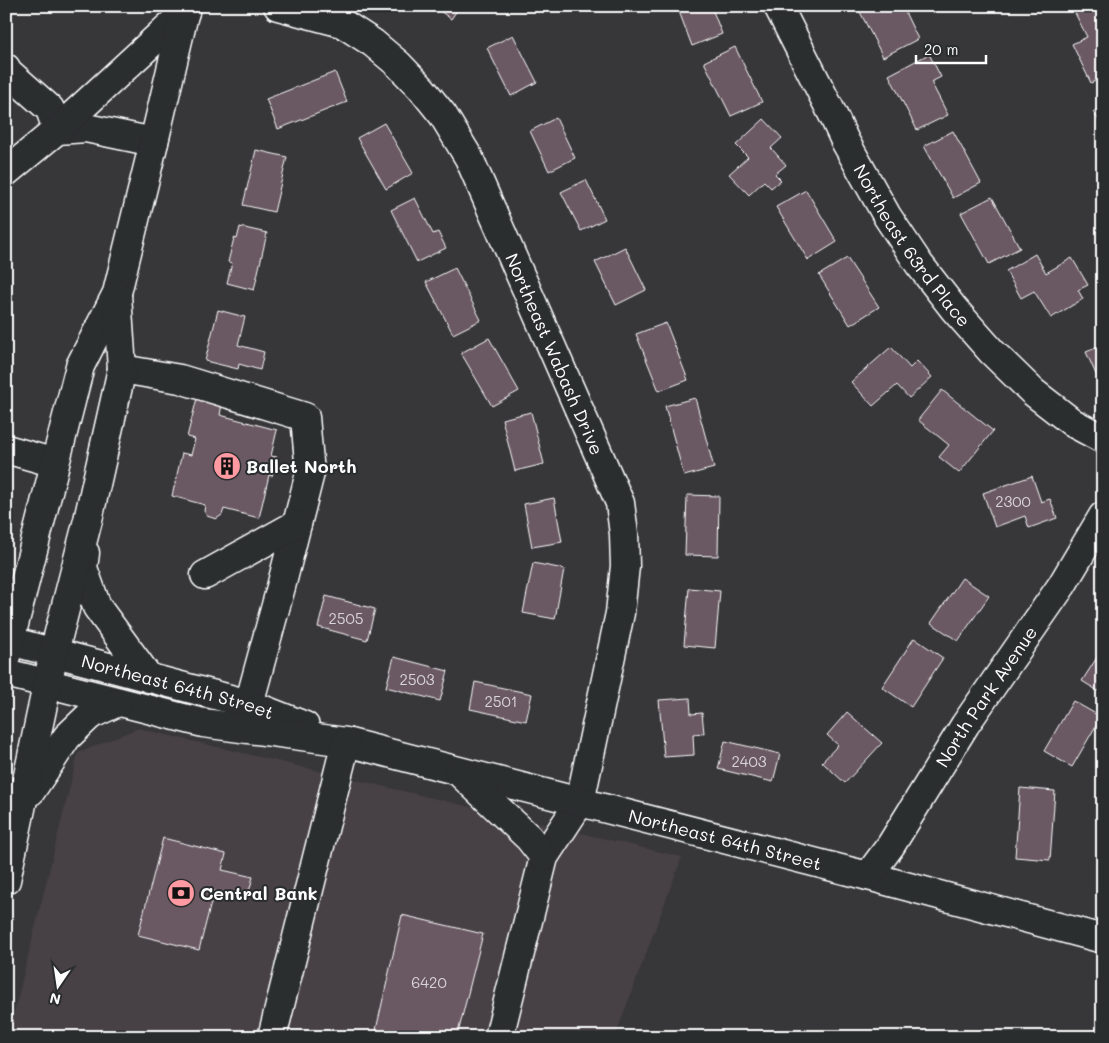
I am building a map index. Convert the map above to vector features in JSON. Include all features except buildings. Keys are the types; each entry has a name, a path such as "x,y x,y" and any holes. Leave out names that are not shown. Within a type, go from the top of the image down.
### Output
{"street":[{"name":"Northeast Wabash Drive","path":"278,6 342,23 365,38 398,64 422,88 443,115 468,158 620,503 624,534 625,566 620,613 580,802"},
{"name":"Northeast 63rd Place","path":"778,6 845,141 887,216 919,264 954,309 992,352 1033,392 1073,424 1103,439"},
{"path":"6,172 57,130 186,9"},
{"path":"7,645 80,366 117,293 186,9"},
{"path":"6,68 8,72 50,109 57,130"},
{"path":"57,130 86,128 154,142"},
{"path":"6,880 54,652 88,520 122,369 117,293"},
{"path":"122,369 180,380 306,417 310,473 250,704"},
{"path":"6,450 55,463"},
{"name":"North Park Avenue","path":"868,876 891,844 965,725 1062,586 1103,516"},
{"path":"88,520 83,568 97,607 149,678"},
{"path":"205,575 297,524"},
{"name":"Northeast 64th Street","path":"7,645 54,652 250,704 346,742"},
{"name":"Northeast 64th Street","path":"6,674 203,723 346,742 868,876 1103,939"},
{"path":"23,802 66,737 90,716 118,702"},
{"path":"272,1037 346,742"},
{"path":"457,770 529,838 544,857"},
{"path":"499,1037 544,857 580,802"}],"shaded area":[{"path":"138,728 682,857 615,1037 8,1037 78,753"}],"place":[{"name":"Ballet North","path":"227,466"},
{"name":"Central Bank","path":"181,893"}]}
